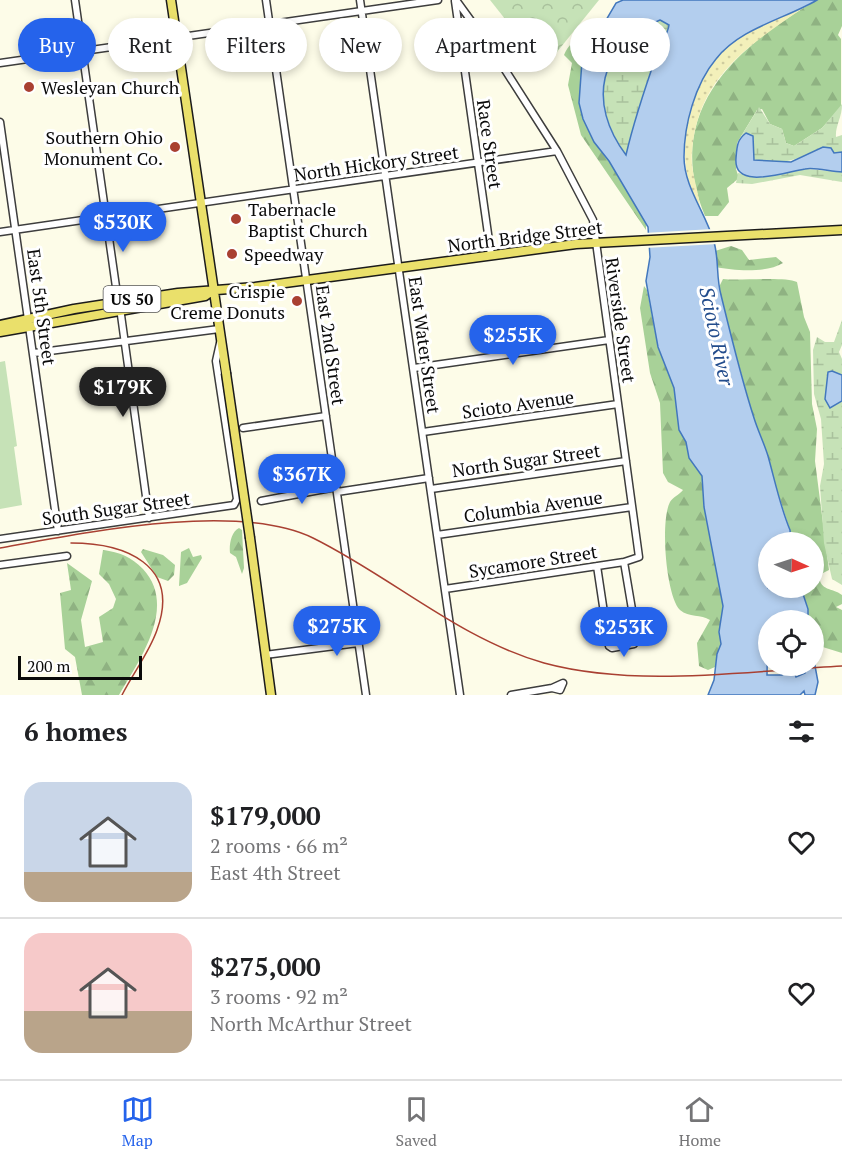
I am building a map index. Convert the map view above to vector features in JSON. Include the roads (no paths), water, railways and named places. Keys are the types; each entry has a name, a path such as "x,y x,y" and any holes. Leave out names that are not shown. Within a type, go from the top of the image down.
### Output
{"main road":[{"path":"171,0 173,18"},
{"path":"181,72 271,695"},
{"name":"North Bridge Street","path":"213,290 399,269 491,255 596,243 842,230"},
{"name":"US 50","path":"0,332 133,299 213,290"},
{"name":"US 50","path":"0,325 30,323"}],"street":[{"path":"75,0 77,18"},
{"name":"East 2nd Street","path":"266,0 268,18"},
{"name":"East Water Street","path":"360,0 460,695"},
{"path":"307,19 438,0"},
{"name":"Riverside Street","path":"455,0 493,51 556,151 593,220 639,557 624,562"},
{"name":"Race Street","path":"455,0 491,255"},
{"path":"0,63 18,60"},
{"path":"85,72 117,294"},
{"name":"East 2nd Street","path":"276,72 366,695"},
{"name":"East 5th Street","path":"0,122 2,149 30,323 58,531"},
{"name":"North Hickory Street","path":"0,232 556,151"},
{"path":"120,315 149,518"},
{"path":"34,353 219,329"},
{"name":"South Sugar Street","path":"0,539 236,504 216,361 221,340"},
{"path":"414,368 609,340"},
{"name":"Scioto Avenue","path":"423,432 618,404"},
{"path":"243,428 326,416"},
{"name":"North Sugar Street","path":"431,489 626,461"},
{"name":"North Sugar Street","path":"261,501 429,478"},
{"name":"Columbia Avenue","path":"437,535 632,507"},
{"path":"0,565 67,556"},
{"path":"597,566 609,646 612,648 634,644 637,639 624,562"},
{"name":"Sycamore Street","path":"446,589 624,562"},
{"path":"265,655 358,643"},
{"path":"511,695 552,688"}],"water":[{"name":"Scioto River","path":"623,0 817,0 737,39 716,59 702,80 692,105 686,132 684,157 691,189 714,242 719,288 736,357 790,530 790,532 758,532 758,598 804,598 808,609 758,610 758,676 817,676 815,695 805,695 804,691 800,695 708,695 714,680 717,654 721,644 719,632 723,606 704,507 702,476 689,458 686,442 679,430 674,388 658,347 646,281 650,257 648,227 609,161 594,142 583,119 579,103 581,72 607,72 603,96 606,116 626,155 651,72 670,72 670,18 607,18 616,3"},
{"path":"746,133 753,136 754,160 791,162 823,147 831,148 834,153 842,152 842,172 809,169 762,177 743,174 737,168 736,158 738,144"},
{"path":"832,371 842,375 842,401 830,408 825,399 828,372"}],"railway":[{"path":"0,548 115,528 159,523 244,522 281,527 313,538 342,554 483,639 544,663 579,671 654,676 730,674 842,666"},
{"path":"71,543 110,547 128,553 143,562 154,573 161,589 162,607 157,630 150,647 122,695"}],"place":[{"name":"Wesleyan Church","path":"29,87"},
{"name":"Southern Ohio Monument Co.","path":"175,147"},
{"name":"Tabernacle Baptist Church","path":"236,219"},
{"name":"Speedway","path":"232,254"},
{"name":"Crispie Creme Donuts","path":"297,301"}]}
